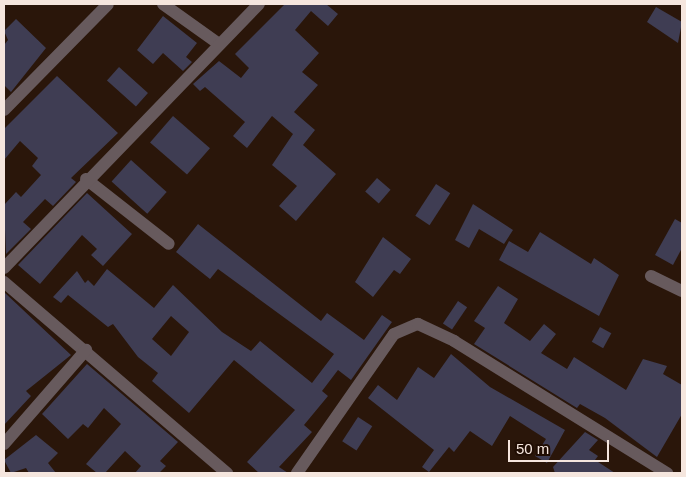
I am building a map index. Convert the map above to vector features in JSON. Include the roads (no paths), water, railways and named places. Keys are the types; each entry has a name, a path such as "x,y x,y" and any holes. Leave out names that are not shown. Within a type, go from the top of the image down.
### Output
{"street":[{"path":"4,110 108,4"},
{"path":"163,4 219,44"},
{"path":"4,268 86,180 259,4"},
{"path":"86,180 169,244"},
{"path":"651,276 682,291"},
{"path":"4,282 86,350 227,473"},
{"path":"297,473 394,334 418,324 454,341 667,473"},
{"path":"4,444 86,350"}]}
